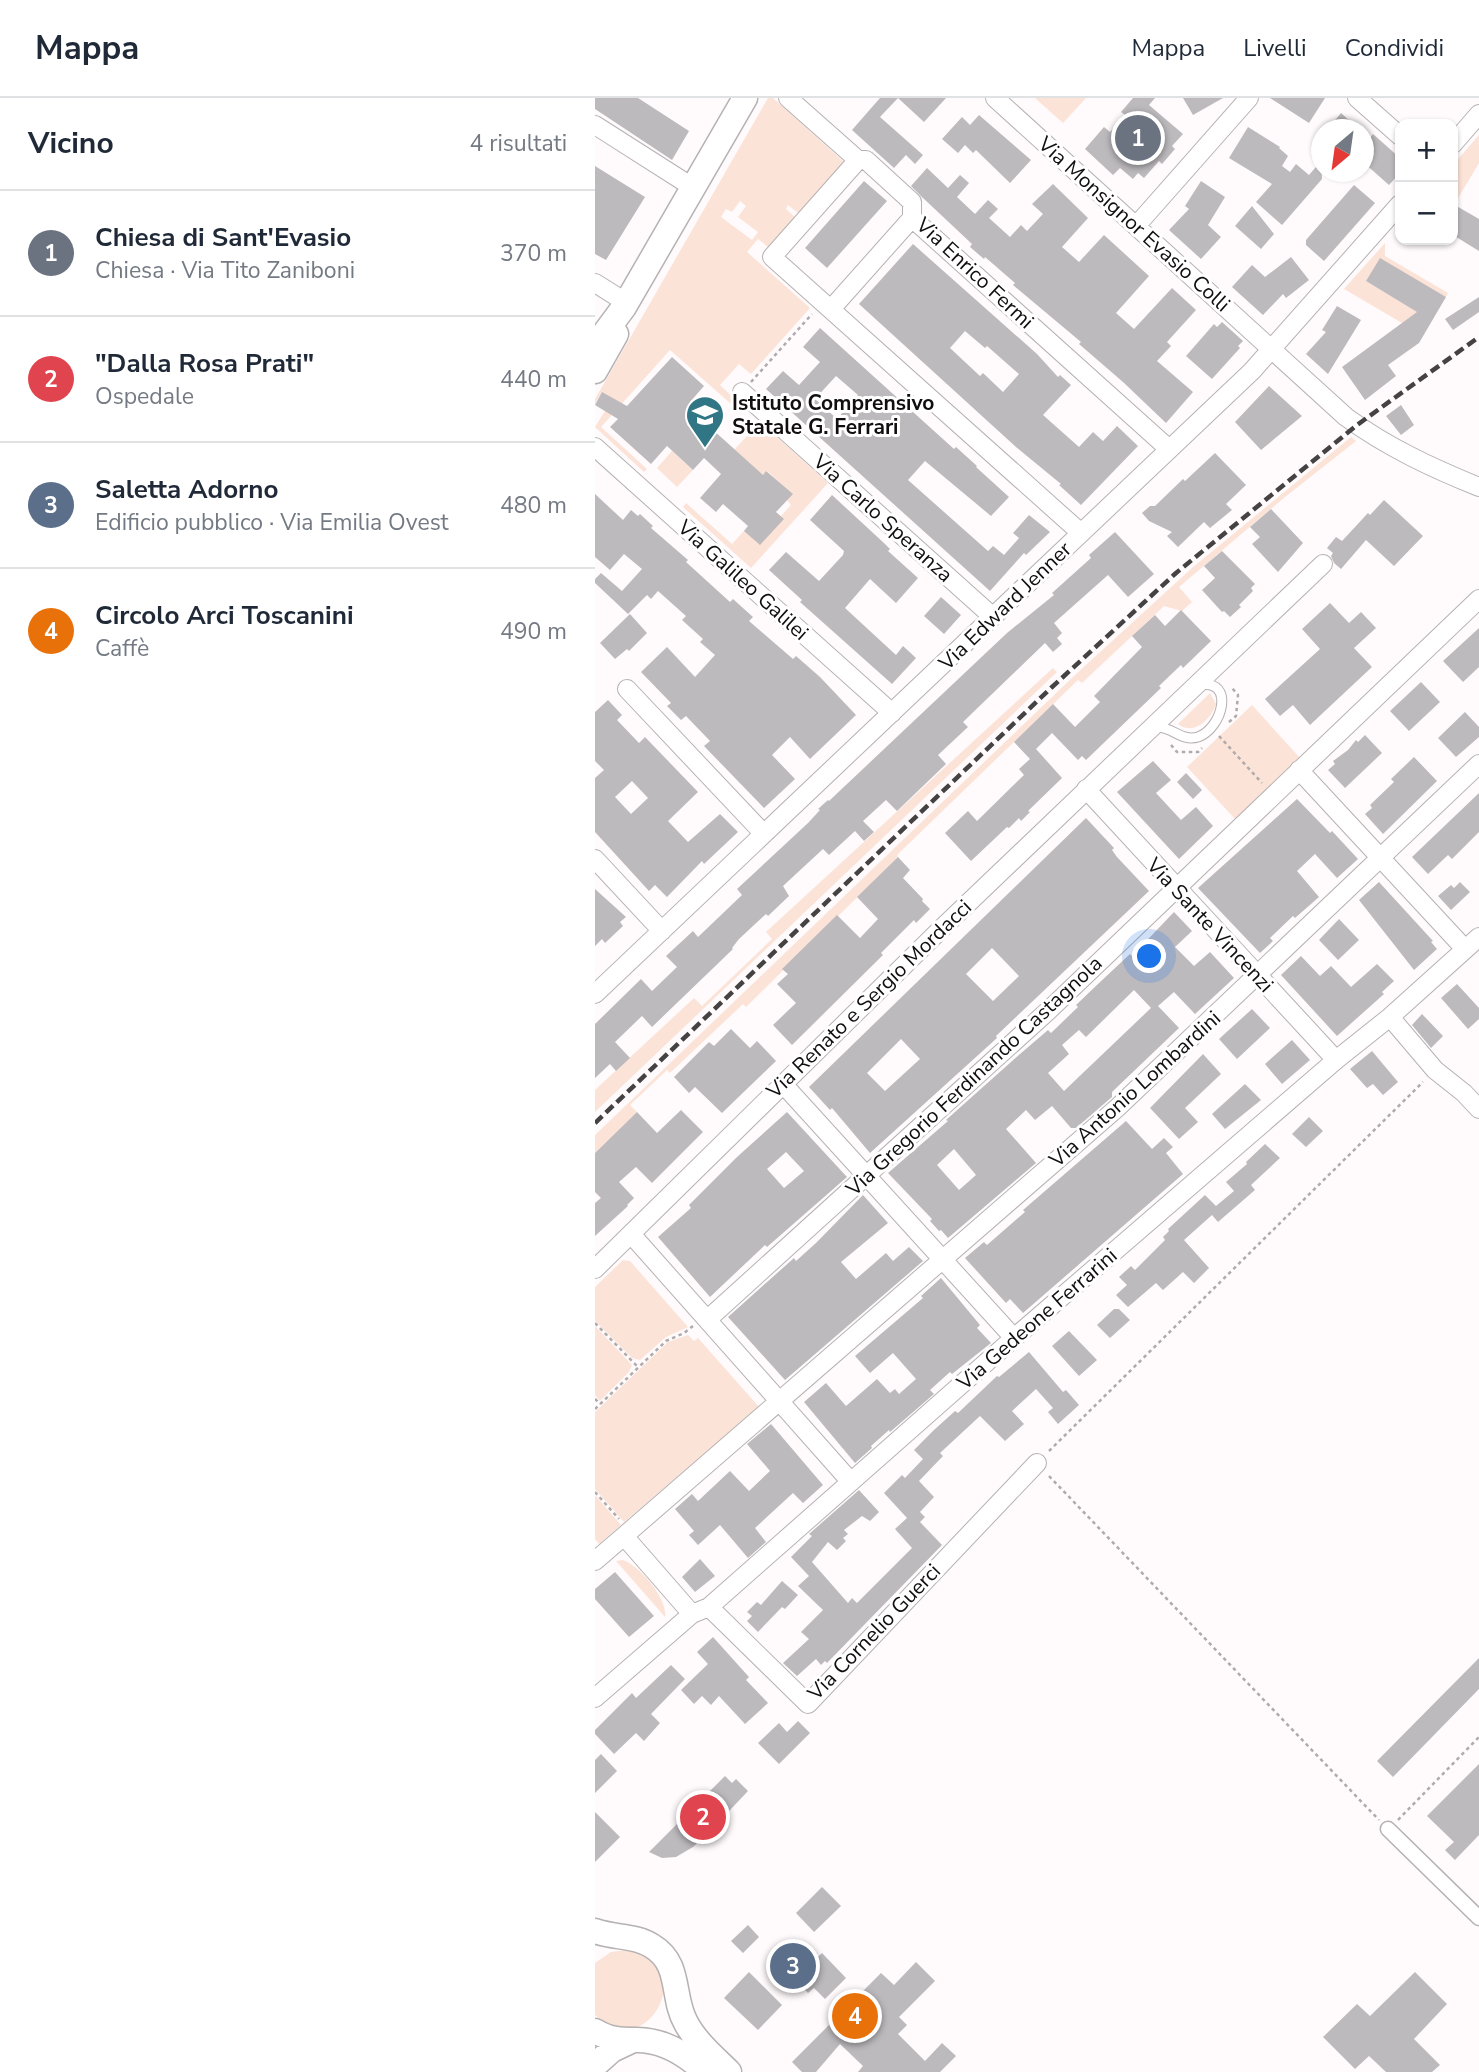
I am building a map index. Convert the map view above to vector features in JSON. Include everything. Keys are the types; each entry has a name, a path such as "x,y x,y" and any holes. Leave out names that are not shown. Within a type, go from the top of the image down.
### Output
{"main road":[{"path":"595,346 627,303 745,98"},
{"path":"595,371 617,332 627,303"},
{"path":"595,1931 649,1944 661,1953 673,1972 680,2011 689,2028 729,2072"},
{"path":"595,1947 609,1940 627,1938"},
{"path":"595,2065 612,2050 650,2035 666,2021 675,2004 677,1990"},
{"path":"595,2031 614,2040 660,2044 677,2050 705,2072"}],"street":[{"name":"Via Enrico Fermi","path":"788,98 858,160 866,160 912,202 912,218 1169,449"},
{"name":"Via Monsignor Evasio Colli","path":"995,98 1357,425 1412,458 1479,487"},
{"path":"1136,226 1249,98"},
{"path":"1357,98 1395,132"},
{"path":"1458,138 1479,114"},
{"path":"595,125 686,183"},
{"path":"858,160 772,257 1081,533"},
{"name":"Via Edward Jenner","path":"595,995 1272,350 1395,210"},
{"path":"827,306 912,218"},
{"path":"595,283 627,303"},
{"name":"Via Carlo Speranza","path":"742,392 993,617"},
{"name":"Via Galileo Galilei","path":"595,447 892,713"},
{"name":"Via Renato e Sergio Mordacci","path":"595,1269 1086,789 1323,564"},
{"name":"Via Gregorio Ferdinando Castagnola","path":"707,1317 1049,1010 1479,599"},
{"path":"627,689 764,834"},
{"name":"Via Antonio Lombardini","path":"595,1561 624,1530 781,1401 1149,1080 1479,764"},
{"path":"1299,770 1465,949"},
{"name":"Via Sante Vincenzi","path":"1086,789 1336,1060"},
{"path":"595,859 662,930"},
{"name":"Via Gedeone Ferrarini","path":"595,1699 692,1614 709,1606 1014,1338 1336,1060 1390,1017 1479,937"},
{"path":"1390,1017 1435,1070 1479,1109"},
{"path":"783,1084 1014,1338"},
{"path":"631,1234 851,1482"},
{"name":"Via Cornelio Guerci","path":"709,1606 807,1704 1037,1463"},
{"path":"624,1530 692,1614"},
{"path":"1388,1829 1479,1918"}],"lane":[{"path":"1145,732 1163,727 1189,738 1207,731 1222,712 1222,697 1213,687 1205,684 1189,691"}],"path":[{"path":"742,392 827,306"},
{"path":"1217,734 1273,795"},
{"path":"1435,1070 1037,1463 1388,1829 1479,1737"},
{"path":"595,1409 666,1341 687,1332 707,1317"},
{"path":"595,1323 638,1367"},
{"path":"595,1399 600,1404"},
{"path":"595,1492 624,1530"}],"shaded area":[{"path":"768,98 773,98 844,162 798,213 788,205 786,209 795,217 768,247 758,239 747,252 810,308 751,374 739,364 720,385 743,407 739,411 670,350 601,427 647,469 644,472 595,427 605,411 602,392 595,404 595,399","holes":["740,201 746,206 738,217 758,232 752,240 721,217 726,209 732,212"]},
{"path":"1035,98 1086,98 1063,123"},
{"path":"1479,135 1479,163 1458,198 1458,182 1458,159"},
{"path":"1385,243 1385,256 1448,293 1446,297 1380,259 1366,281 1418,312 1409,333 1402,323 1344,289"},
{"path":"760,422 828,483 751,568 683,507 686,503 732,544 744,531 783,519 781,516 791,505 787,500 792,494 767,471 754,484 734,450"},
{"path":"1351,437 1356,441 1179,587 1192,602 1182,611 1164,606 1082,683 1078,680 897,855 898,857 746,1007 743,1004 670,1073 667,1070 630,1105 637,1112 595,1153 595,1135 1075,675 1192,568"},
{"path":"672,451 693,470 677,487 657,468"},
{"path":"1053,668 1057,672 595,1112 595,1090 694,998 702,1006 772,939 766,932"},
{"path":"1210,693 1216,704 1206,721 1190,728 1178,724"},
{"path":"1252,705 1300,758 1236,820 1187,767"},
{"path":"623,1260 630,1261 688,1327 666,1337 640,1360 632,1358 595,1321 595,1287"},
{"path":"595,1326 632,1365 629,1372 600,1401 595,1395"},
{"path":"688,1335 694,1341 698,1338 759,1407 624,1522 595,1489 595,1412 668,1342"},
{"path":"595,1495 621,1525 599,1544 595,1539"},
{"path":"623,1560 637,1568 657,1592 665,1610 665,1617 616,1561"},
{"path":"627,1950 649,1959 661,1973 664,1990 659,2007 648,2021 632,2029 614,2028 595,2015 595,1963 611,1952"}],"building":[{"path":"595,98 638,98 689,131 672,160 595,109"},
{"path":"880,98 898,98 880,117 923,155 915,164 906,155 894,168 852,130"},
{"path":"898,98 946,98 924,122"},
{"path":"1133,98 1155,98 1149,105 1183,134 1172,146 1175,149 1162,164 1159,161 1144,178 1138,173 1133,179 1120,168 1113,175 1085,149 1104,127 1110,132 1125,115 1121,112"},
{"path":"1183,98 1223,98 1193,115"},
{"path":"1270,98 1325,98 1309,123"},
{"path":"1341,113 1348,119 1336,119"},
{"path":"979,115 1031,160 1010,183 976,150 973,153 965,145 958,153 942,139 962,117 970,125"},
{"path":"1248,127 1280,147 1288,156 1282,166 1290,172 1296,164 1309,175 1311,173 1311,182 1319,182 1282,225 1256,202 1272,184 1229,158"},
{"path":"1374,135 1395,154 1395,178 1389,185 1374,172"},
{"path":"595,166 645,197 606,260 595,254"},
{"path":"927,168 948,188 960,175 969,183 957,197 975,214 988,200 998,209 989,218 1010,237 1021,225 1027,231 1043,214 1032,204 1053,184 1088,218 1062,247 1079,262 1104,235 1149,276 1116,313 1134,329 1172,288 1196,310 1167,342 1171,346 1157,361 1193,392 1166,423 1079,344 1081,342 1013,285 1015,283 985,257 984,259 970,247 972,244 911,186"},
{"path":"864,181 887,201 827,268 805,248"},
{"path":"1201,181 1225,197 1208,225 1221,237 1201,259 1169,230 1189,209 1185,206"},
{"path":"1354,185 1375,203 1324,261 1306,245 1306,240"},
{"path":"1252,206 1274,234 1261,249 1235,226"},
{"path":"1458,207 1479,219 1479,251 1458,238"},
{"path":"913,244 1037,354 1058,377 1060,375 1071,385 1043,415 1079,447 1093,432 1103,441 1117,426 1138,446 1081,505 1059,485 1061,484 1016,447 859,304","holes":["965,331 985,348 987,346 1019,374 1003,392 983,373 980,376 950,348"]},
{"path":"1291,257 1309,280 1286,298 1283,294 1263,315 1232,287 1252,265 1265,277"},
{"path":"1380,258 1446,297 1419,343 1388,365 1396,376 1365,400 1342,367 1417,312 1366,281"},
{"path":"1479,297 1479,312 1453,330 1445,319"},
{"path":"1337,306 1361,320 1328,374 1306,354 1326,332 1322,330"},
{"path":"1222,322 1243,341 1238,346 1240,348 1212,379 1186,356 1214,324 1217,327"},
{"path":"820,328 1009,497 991,516 925,461 908,480 988,551 993,546 1004,555 1019,538 1013,533 1029,515 1050,532 1026,555 1024,553 990,591 766,389 783,371 799,385 820,362 803,347","holes":["836,376 858,395 837,419 815,399"]},
{"path":"672,357 704,386 690,402 715,426 712,429 763,475 766,471 793,494 776,512 784,519 760,545 744,531 748,526 723,504 716,512 700,498 721,474 704,458 693,470 667,446 651,464 610,427 618,419 595,405 602,392 627,406"},
{"path":"1269,386 1302,416 1261,450 1235,422"},
{"path":"1401,405 1414,425 1401,435 1386,416"},
{"path":"1215,453 1246,485 1226,504 1232,510 1210,528 1204,522 1178,547 1167,536 1172,532 1149,521 1142,513 1150,506 1155,506"},
{"path":"595,494 623,520 631,510 638,516 640,514 653,526 651,528 688,560 686,562 730,602 733,599 753,617 749,621 793,659 796,656 820,677 856,715 810,759 790,737 772,755 795,779 764,808 704,746 710,741 686,716 681,720 667,706 671,703 641,672 667,647 695,677 715,655 700,642 703,639 682,620 686,616 658,591 651,599 647,595 628,614 595,583 601,573 622,591 642,569 624,554 610,570 595,557"},
{"path":"832,495 918,578 896,603 870,579 845,608 896,655 903,646 916,658 892,684 800,602 802,600 769,570 786,552 819,581 843,555 844,551 810,520"},
{"path":"1384,500 1423,536 1394,566 1366,540 1341,569 1334,563 1331,556 1333,553 1327,548 1336,537 1342,541"},
{"path":"1271,509 1303,543 1278,572 1252,544 1260,537 1250,527"},
{"path":"1115,532 1154,574 1128,597 1108,575 1054,623 1062,633 1057,638 1062,644 1053,652 1045,643 963,722 968,727 938,755 946,764 897,811 886,800 863,821 874,832 864,841 855,831 829,855 823,849 783,886 789,896 739,939 733,949 652,1027 642,1016 615,1042 630,1058 616,1071 610,1064 595,1078 595,1024 641,979 652,991 677,967 666,956 693,931 698,937 742,895 737,889 808,823 820,810 818,809 1007,633 1054,595 1052,593"},
{"path":"1222,551 1255,584 1251,588 1253,591 1239,605 1241,607 1230,617 1202,590 1215,578 1204,566"},
{"path":"941,597 961,615 944,634 924,616"},
{"path":"1330,603 1349,623 1361,612 1376,628 1354,648 1372,667 1310,725 1293,705 1280,716 1265,699 1320,649 1302,629"},
{"path":"1181,610 1211,641 1183,668 1181,665 1159,686 1161,688 1086,760 1082,756 1078,760 1052,733 1036,749 1062,778 1021,821 1019,818 1007,827 971,861 945,833 968,811 977,821 1024,775 1019,769 1030,759 1014,742 1053,704 1075,727 1100,702 1094,696 1142,647 1132,636 1155,615 1165,626"},
{"path":"630,614 647,633 629,651 627,649 615,659 600,643"},
{"path":"1479,628 1479,667 1463,682 1443,661"},
{"path":"1421,682 1440,702 1409,731 1390,711"},
{"path":"608,700 622,715 617,720 639,743 645,737 698,792 668,821 688,842 720,814 738,832 704,864 702,861 667,897 655,885 649,891 595,832 595,778 604,770 595,761 595,712","holes":["632,781 648,798 631,814 615,797"]},
{"path":"1465,712 1479,727 1479,737 1456,757 1438,738"},
{"path":"1365,735 1382,753 1345,788 1328,770 1335,764 1333,761"},
{"path":"1414,757 1437,781 1383,834 1365,814 1372,808 1370,805 1394,782 1391,779"},
{"path":"1153,761 1171,780 1156,793 1181,820 1196,807 1213,826 1179,859 1117,792"},
{"path":"1186,773 1202,790 1193,799 1177,782"},
{"path":"1479,793 1479,832 1452,859 1448,855 1428,874 1412,857"},
{"path":"1297,799 1358,859 1337,878 1315,854 1297,871 1319,897 1295,918 1293,916 1270,938 1273,941 1260,953 1198,888"},
{"path":"1086,818 1149,891 996,1036 997,1038 870,1153 832,1108 830,1110 809,1087","holes":["992,948 1019,976 993,1001 966,974","901,1039 920,1059 885,1091 867,1073"]},
{"path":"898,857 910,870 903,878 930,909 916,923 914,920 881,953 883,955 792,1045 773,1025 796,1003 777,984 788,974 782,969 837,915 860,938 878,919 857,897"},
{"path":"1379,882 1433,941 1431,942 1437,949 1414,970 1359,900"},
{"path":"1460,882 1470,892 1451,910 1438,896 1451,885 1454,888"},
{"path":"595,889 626,917 620,922 623,926 605,943 602,939 595,946"},
{"path":"1174,912 1192,931 1175,947 1194,966 1210,952 1234,978 1195,1014 1174,992 1158,1006 1179,1028 1112,1092 1112,1097 1076,1128 1071,1128 1052,1106 1035,1120 1026,1110 1006,1129 1036,1163 948,1238 888,1173 1020,1054 1048,1030 1051,1033 1098,984 1130,954 1132,956","holes":["1134,990 1151,1008 1064,1091 1048,1073 1069,1054 1062,1045 1079,1030 1086,1037","954,1149 976,1175 959,1190 937,1165"]},
{"path":"1339,919 1359,940 1338,960 1319,940"},
{"path":"1301,956 1320,976 1331,966 1351,987 1377,964 1394,981 1382,992 1384,994 1337,1036 1281,975"},
{"path":"1457,984 1479,1008 1479,1019 1468,1029 1441,998"},
{"path":"1252,1009 1270,1028 1237,1059 1219,1039"},
{"path":"1422,1014 1443,1036 1431,1048 1412,1025"},
{"path":"731,1029 750,1048 757,1041 776,1061 722,1113 695,1087 689,1093 674,1077 709,1042 714,1046"},
{"path":"1292,1040 1310,1060 1282,1084 1265,1064"},
{"path":"1372,1051 1398,1082 1383,1095 1373,1084 1367,1088 1350,1069"},
{"path":"1203,1054 1221,1074 1185,1108 1198,1122 1179,1139 1150,1108"},
{"path":"1245,1084 1261,1100 1225,1129 1212,1114"},
{"path":"681,1110 703,1132 652,1183 636,1167 619,1182 634,1198 595,1236 595,1203 601,1198 595,1192 595,1153 637,1112 657,1133"},
{"path":"787,1112 847,1177 767,1247 765,1245 710,1297 658,1237 691,1208 689,1205","holes":["786,1152 804,1171 784,1188 767,1169"]},
{"path":"1309,1117 1323,1131 1306,1147 1292,1134"},
{"path":"1126,1121 1152,1149 1164,1138 1173,1147 1166,1153 1183,1174 1023,1313 1010,1299 1006,1303 965,1258 984,1242 987,1245 1025,1212 1023,1210"},
{"path":"1265,1144 1280,1158 1251,1185 1255,1190 1218,1222 1212,1215 1184,1240 1209,1268 1194,1283 1183,1272 1163,1290 1156,1283 1128,1307 1116,1295 1127,1285 1119,1277 1131,1266 1135,1270 1165,1240 1163,1237 1168,1229 1205,1195 1216,1206 1234,1191 1226,1182"},
{"path":"863,1195 888,1223 841,1262 856,1279 886,1253 893,1261 909,1247 923,1261 785,1380 728,1317 794,1258 796,1261 816,1243"},
{"path":"941,1278 980,1325 977,1328 991,1343 952,1374 950,1372 930,1390 934,1394 890,1432 889,1430 855,1463 804,1402 826,1383 846,1406 877,1379 890,1393 895,1389 899,1394 916,1379 893,1353 870,1373 855,1356 923,1298 921,1296"},
{"path":"1114,1309 1119,1309 1130,1320 1110,1338 1097,1325"},
{"path":"1069,1331 1097,1360 1079,1376 1052,1346"},
{"path":"1029,1352 1063,1392 1066,1390 1079,1405 1058,1424 1048,1412 1053,1408 1036,1389 1012,1411 1024,1424 1005,1441 980,1416 940,1453 943,1456 919,1481 934,1497 920,1512 925,1517 920,1522 942,1545 827,1663 825,1661 821,1665 816,1659 797,1676 783,1663 809,1639 801,1632 823,1610 798,1586 809,1576 791,1557 812,1536 809,1534 859,1490 879,1512 870,1521 862,1516 844,1530 848,1534 843,1538 846,1541 837,1550 828,1542 812,1562 848,1603 852,1598 857,1603 912,1548 895,1529 907,1518 884,1493 902,1475 905,1478 923,1459 914,1450 934,1430"},
{"path":"771,1424 823,1485 803,1503 793,1493 755,1528 766,1542 748,1558 720,1525 698,1545 689,1535 694,1531 675,1509 692,1494 698,1501 730,1471 749,1491 770,1471 747,1444"},
{"path":"700,1559 715,1576 695,1592 682,1577"},
{"path":"615,1572 654,1616 629,1637 595,1599 595,1589"},
{"path":"782,1581 798,1595 758,1632 747,1621 752,1616 747,1612 757,1602 761,1605"},
{"path":"713,1637 749,1677 746,1680 768,1703 745,1724 719,1696 711,1705 702,1696 694,1704 681,1690 708,1664 697,1652"},
{"path":"1479,1658 1479,1689 1393,1777 1377,1761"},
{"path":"671,1665 685,1679 651,1714 660,1723 644,1741 636,1733 614,1754 595,1734 595,1730 632,1693 636,1698"},
{"path":"798,1721 810,1733 779,1764 758,1743 779,1723 787,1732"},
{"path":"601,1754 617,1771 595,1793 595,1760"},
{"path":"1479,1764 1479,1835 1455,1860 1445,1850 1454,1842 1427,1816"},
{"path":"725,1776 732,1783 736,1779 748,1791 713,1828 693,1847 676,1857 662,1858 649,1852"},
{"path":"595,1812 620,1837 595,1862"},
{"path":"822,1887 841,1906 814,1932 796,1913"},
{"path":"748,1925 759,1937 743,1953 731,1941"},
{"path":"822,1953 846,1978 825,1999 814,1988 808,1993 788,1972 799,1962 805,1969"},
{"path":"916,1962 935,1981 899,2017 907,2025 898,2034 925,2061 942,2043 956,2056 940,2072 858,2072 863,2066 840,2044 816,2072 802,2072 792,2062 881,1973 894,1985"},
{"path":"749,1972 782,2005 758,2030 724,1998"},
{"path":"1415,1972 1447,2004 1414,2039 1440,2065 1432,2072 1386,2072 1369,2056 1355,2069 1323,2037 1357,2004 1370,2016"}],"railway":[{"path":"595,1123 1051,688 1176,573 1357,425 1479,337"}],"place":[{"name":"Chiesa di Sant'Evasio","path":"1138,138"},
{"name":"Istituto Comprensivo Statale G. Ferrari","path":"705,449"},
{"name":"\"Dalla Rosa Prati\"","path":"703,1817"},
{"name":"Saletta Adorno","path":"793,1966"},
{"name":"Circolo Arci Toscanini","path":"855,2016"}]}
